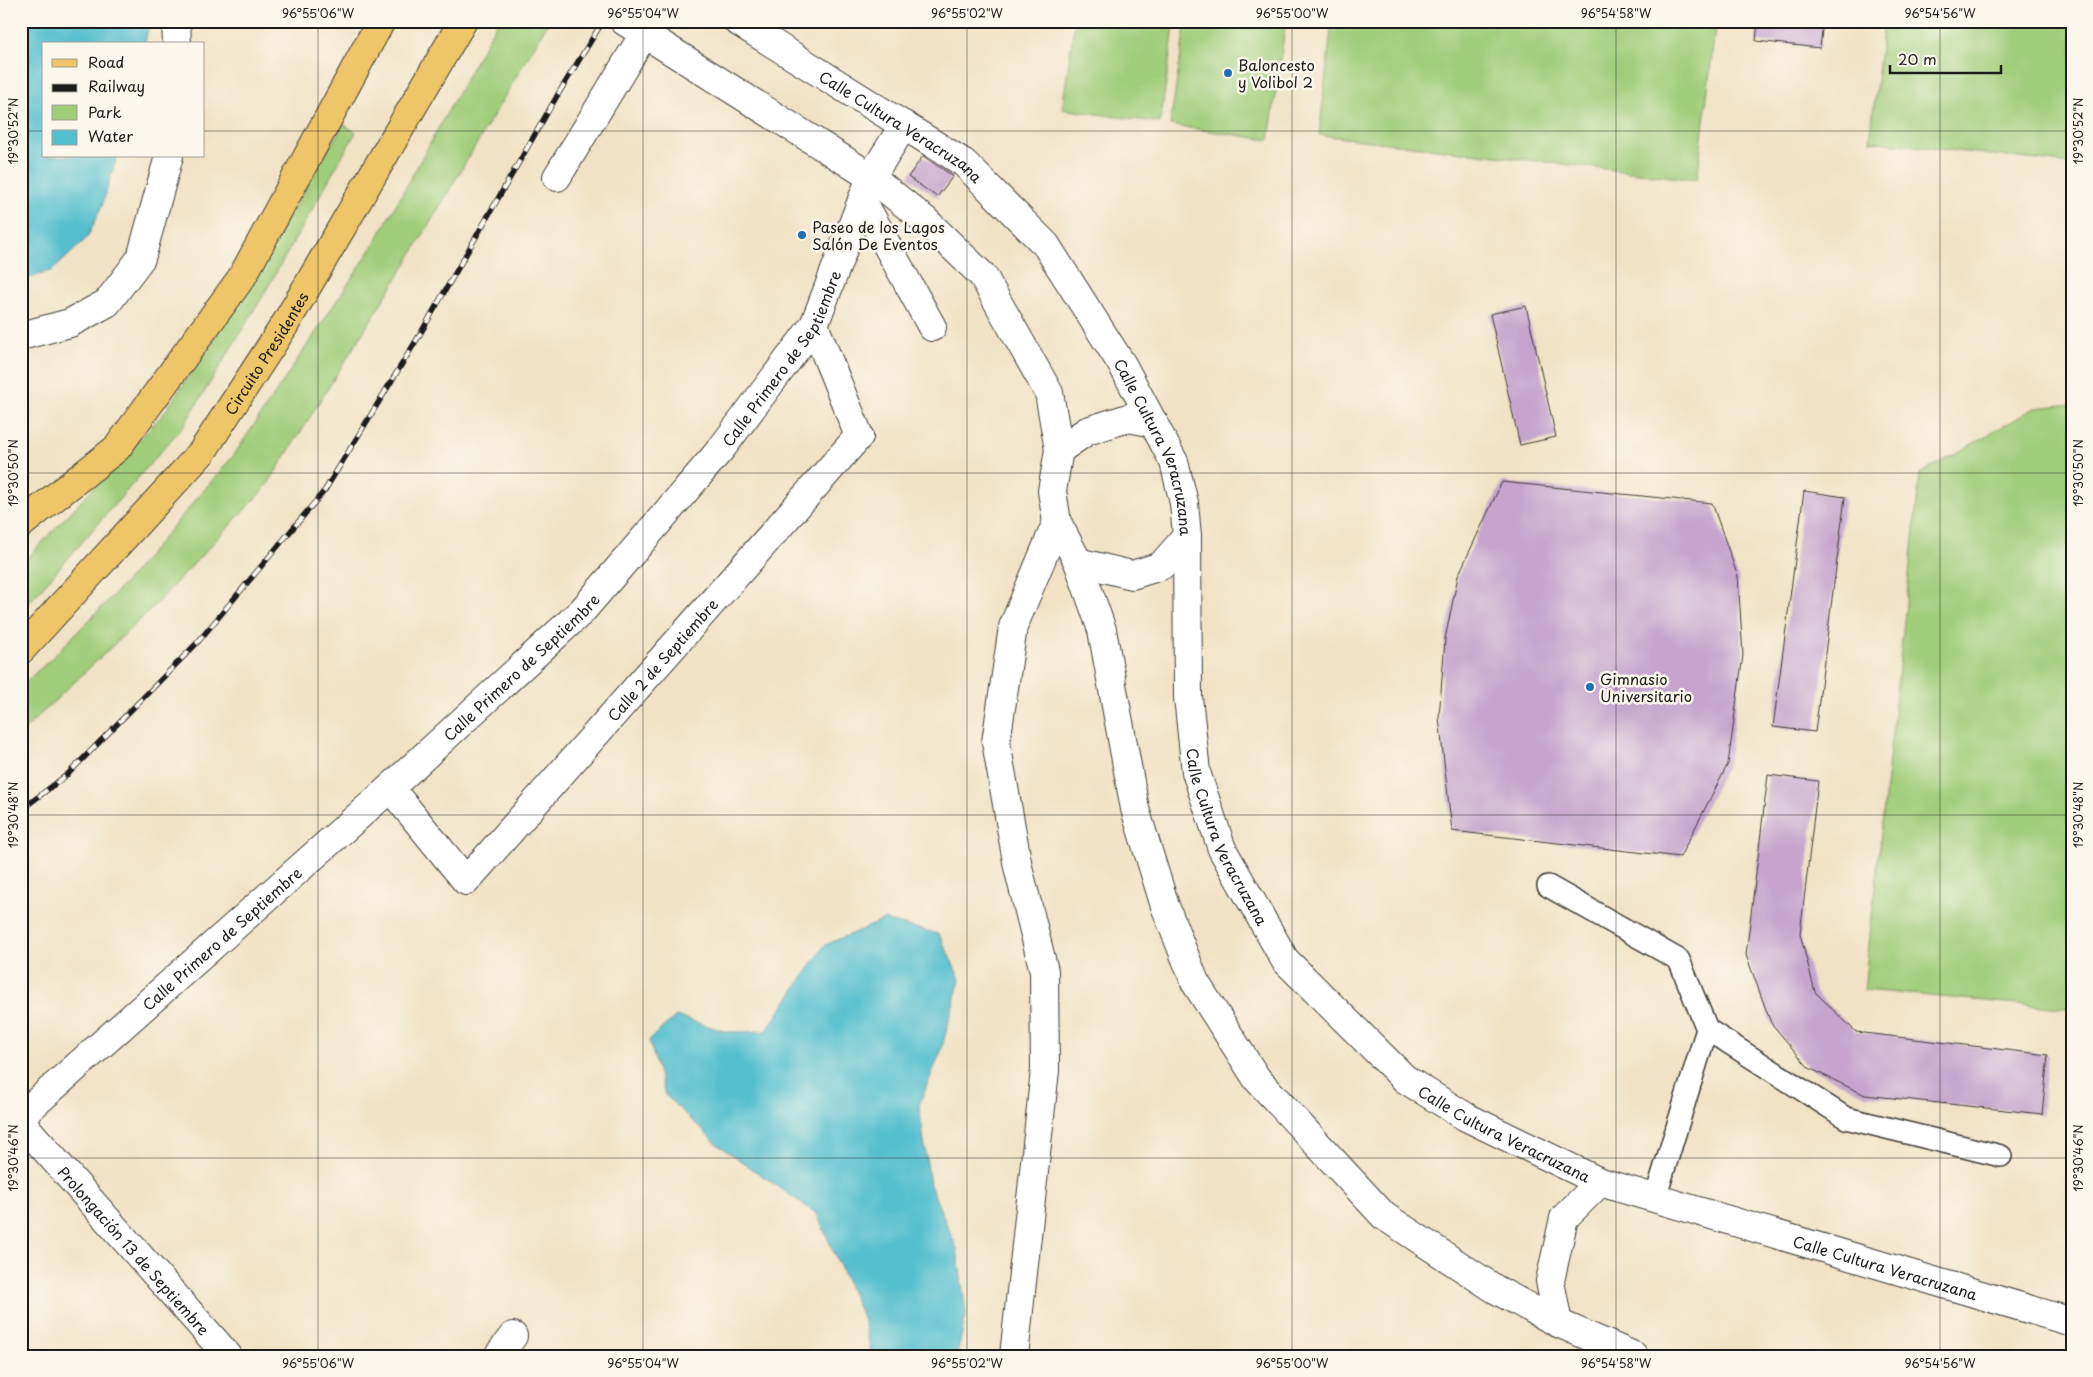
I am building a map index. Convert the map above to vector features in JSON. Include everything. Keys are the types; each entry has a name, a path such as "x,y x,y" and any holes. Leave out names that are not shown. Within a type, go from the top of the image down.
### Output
{"main road":[{"path":"21,524 117,448 236,285 381,21"},
{"name":"Circuito Presidentes","path":"21,650 202,452 284,326 463,21"}],"street":[{"path":"176,21 177,42"},
{"name":"Calle Cultura Veracruzana","path":"737,21 964,163 1046,245 1123,366 1174,462 1184,503 1187,536 1188,697 1196,772 1222,850 1286,960 1405,1079 1466,1117 1600,1182 2072,1322"},
{"path":"557,178 640,26 866,189 926,221 983,276 1049,393 1059,450 1052,491 1057,522 1078,562 1102,630 1135,809 1165,906 1195,982 1257,1079 1384,1216 1495,1289 1558,1323 1634,1356"},
{"name":"Calle Primero de Septiembre","path":"21,1116 390,788 582,611 721,449 814,325 866,189 904,124"},
{"path":"21,336 70,324 108,303 141,258 168,158"},
{"path":"866,189 932,326"},
{"name":"Calle 2 de Septiembre","path":"390,788 466,881 858,436 814,325"},
{"path":"1059,450 1087,431 1128,418 1154,423"},
{"path":"1014,1356 1045,1070 1044,971 1018,867 996,742 1013,626 1057,522"},
{"path":"1078,562 1132,575 1161,566 1187,536"},
{"name":"Prolongación 13 de Septiembre","path":"21,1122 228,1356"},
{"path":"1558,1323 1550,1281 1564,1218 1600,1182"}],"lane":[{"path":"1548,886 1679,960 1707,1029 1846,1118 2002,1156"},
{"path":"1655,1199 1707,1029"}],"green space":[{"path":"498,21 549,21 404,267 266,487 151,609 21,733 21,686 53,657 126,582 234,455 372,248"},
{"path":"1075,21 1175,21 1160,123 1062,109"},
{"name":"Baloncesto y Volibol 2","path":"1186,21 1286,21 1269,140 1170,125"},
{"path":"1332,21 1716,21 1697,180 1319,135"},
{"path":"1884,21 2072,21 2072,164 1870,141"},
{"path":"343,124 356,132 261,299 184,425 21,612 21,565 165,412 246,290"},
{"path":"2072,404 2072,1009 1864,990 1920,474 2035,408"}],"water":[{"path":"21,21 149,21 145,42 42,42 42,158 116,158 102,206 87,238 53,270 21,281"},
{"path":"884,920 939,934 960,979 941,1051 919,1105 930,1185 957,1249 966,1313 957,1356 872,1356 864,1321 817,1214 718,1145 665,1095 649,1040 676,1016 727,1032 766,1031 825,945"}],"building":[{"path":"1758,21 1823,21 1820,48 1756,41"},
{"path":"923,156 953,176 937,197 908,177"},
{"path":"1526,306 1556,437 1520,445 1490,314"},
{"name":"Gimnasio Universitario","path":"1502,482 1712,503 1738,577 1743,655 1728,764 1680,857 1452,831 1439,718 1445,639 1458,576"},
{"path":"1804,491 1845,497 1815,732 1773,727"},
{"path":"1768,775 1818,781 1800,934 1815,992 1856,1032 2048,1055 2042,1114 1865,1095 1809,1068 1771,1023 1746,955"}],"railway":[{"path":"21,810 68,774 197,643 325,490 419,336 557,96 603,21"}],"place":[{"name":"Baloncesto y Volibol 2","path":"1228,73"},
{"name":"Paseo de los Lagos Salón De Eventos","path":"802,235"},
{"name":"Gimnasio Universitario","path":"1590,687"}]}
